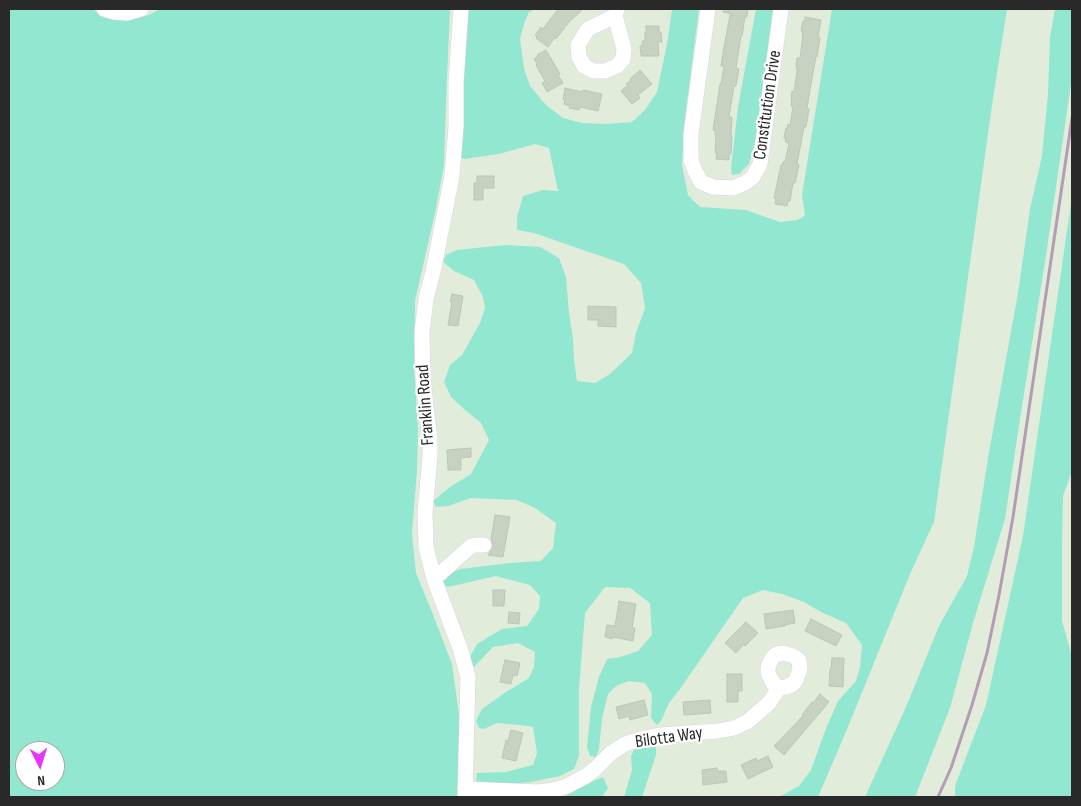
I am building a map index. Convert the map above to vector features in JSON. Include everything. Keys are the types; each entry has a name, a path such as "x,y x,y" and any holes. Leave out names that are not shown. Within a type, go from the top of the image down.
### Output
{"street":[{"path":"104,9 128,13 141,9"},
{"name":"Franklin Road","path":"461,9 452,176 426,299 422,332 423,379 430,440 425,512 426,547 434,579 460,648 468,677 466,793"},
{"name":"Constitution Drive","path":"708,9 691,134 691,160 701,182 713,187 733,188 753,177 760,164 781,9"},
{"path":"434,579 471,546 484,545"},
{"name":"Bilotta Way","path":"466,793 538,792 567,786 586,776 611,753 625,744 640,739 660,736 718,731 734,728 747,722 769,703 779,688"}],"shaded area":[{"path":"9,9 92,9 100,14 121,19 149,15 160,9 450,9 444,165 415,301 414,365 418,430 412,534 416,573 452,664 459,715 459,781 457,797 9,797"},
{"path":"468,9 536,9 529,12 520,39 524,68 530,86 546,105 563,118 582,123 607,124 632,122 645,110 657,92 672,9 699,9 685,118 682,165 688,195 700,207 746,210 780,222 798,220 805,215 802,195 832,9 1007,9 934,522 910,574 818,797 779,797 799,786 811,770 838,701 856,681 860,667 862,645 846,623 804,602 763,590 743,598 669,703 661,721 657,725 651,718 652,694 645,683 629,681 616,686 608,694 596,757 590,756 587,747 591,707 599,677 607,659 638,651 652,635 650,603 630,588 605,587 585,613 579,688 579,756 574,769 560,776 531,782 486,786 476,781 477,773 506,772 533,765 537,753 533,727 497,723 484,729 479,728 476,721 482,709 529,678 534,667 535,652 518,643 493,647 474,667 470,657 477,644 502,629 527,626 539,609 540,596 530,585 496,576 448,587 441,583 446,574 461,569 541,561 553,548 556,523 535,508 517,500 471,498 448,506 436,507 433,501 450,487 471,474 489,440 481,423 451,397 444,382 450,365 462,355 480,323 485,308 483,297 474,280 454,271 443,262 446,255 457,250 505,245 540,247 559,258 566,277 577,381 595,383 610,374 632,353 636,333 645,308 641,283 624,264 534,233 517,230 517,217 523,196 543,190 558,191 549,148 535,144 499,154 464,159 461,157"},
{"path":"756,9 775,9 755,142 749,164 739,174 732,175 731,168 738,107"},
{"path":"1055,9 1072,9 1072,77 1005,519 973,623 950,708 915,797 865,797 906,707 939,626 967,576 974,547 1018,293 1030,209 1042,156 1048,94 1050,37"},
{"path":"1072,196 1072,471 1063,496 1062,621 1072,657 1072,797 955,797 955,786 986,705 1023,536"},
{"path":"649,746 656,747 656,755 642,797 624,797 632,770 631,756 634,750"},
{"path":"603,777 608,788 602,797 563,797 593,781"}],"building":[{"path":"558,9 583,9 569,22 556,39 554,38 548,47 536,38 535,35 541,27 543,29"},
{"path":"724,9 748,9 741,36 736,68 739,69 729,117 732,117 732,136 729,160 716,159 716,135 715,130 713,130 724,66 721,66 724,47 730,15 732,14 723,12"},
{"path":"805,17 821,20 818,37 820,38 807,108 809,109 806,127 804,127 797,164 799,165 787,206 775,204 776,199 774,198 781,165 785,162 789,143 785,142 786,138 784,138 786,128 788,124 790,125 793,107 791,106 792,91 794,92 797,58 800,58 803,36 803,31 801,31"},
{"path":"646,26 659,26 662,42 658,42 659,56 641,56 640,46 643,46 642,41 645,41"},
{"path":"546,50 563,83 547,92 542,83 545,81 534,59"},
{"path":"640,70 652,84 638,95 640,98 632,104 621,91"},
{"path":"565,88 602,94 598,111 580,107 579,110 569,108 570,106 564,104 565,100 563,100"},
{"path":"477,176 494,176 494,188 483,188 483,200 474,200 474,183 477,183"},
{"path":"452,294 463,296 458,326 448,325"},
{"path":"588,306 616,307 616,327 598,326 598,320 588,320"},
{"path":"471,448 471,457 461,458 461,470 448,470 447,450"},
{"path":"495,515 510,517 503,557 488,555 493,545 491,539"},
{"path":"493,590 505,590 504,606 493,606"},
{"path":"619,601 636,604 632,628 635,628 633,641 605,637 607,625 615,626"},
{"path":"793,610 795,623 766,629 764,614"},
{"path":"509,612 520,613 519,624 508,623"},
{"path":"811,619 842,635 836,646 805,631"},
{"path":"746,622 758,633 736,653 725,643"},
{"path":"832,658 844,658 843,687 829,686"},
{"path":"505,660 520,663 517,676 513,675 511,684 500,682"},
{"path":"727,674 742,674 742,691 738,691 738,702 727,702"},
{"path":"820,694 829,702 784,755 774,746 803,716"},
{"path":"644,700 648,715 630,720 629,716 619,719 616,707"},
{"path":"710,700 711,713 684,715 683,702"},
{"path":"511,730 523,733 516,761 502,758 506,740 508,741"},
{"path":"768,756 773,767 748,779 741,765 756,758 757,761"},
{"path":"717,768 718,771 726,771 727,782 703,785 702,770"}],"railway":[{"path":"938,797 951,768 972,705 987,653 999,595 1013,517 1072,118"}]}
